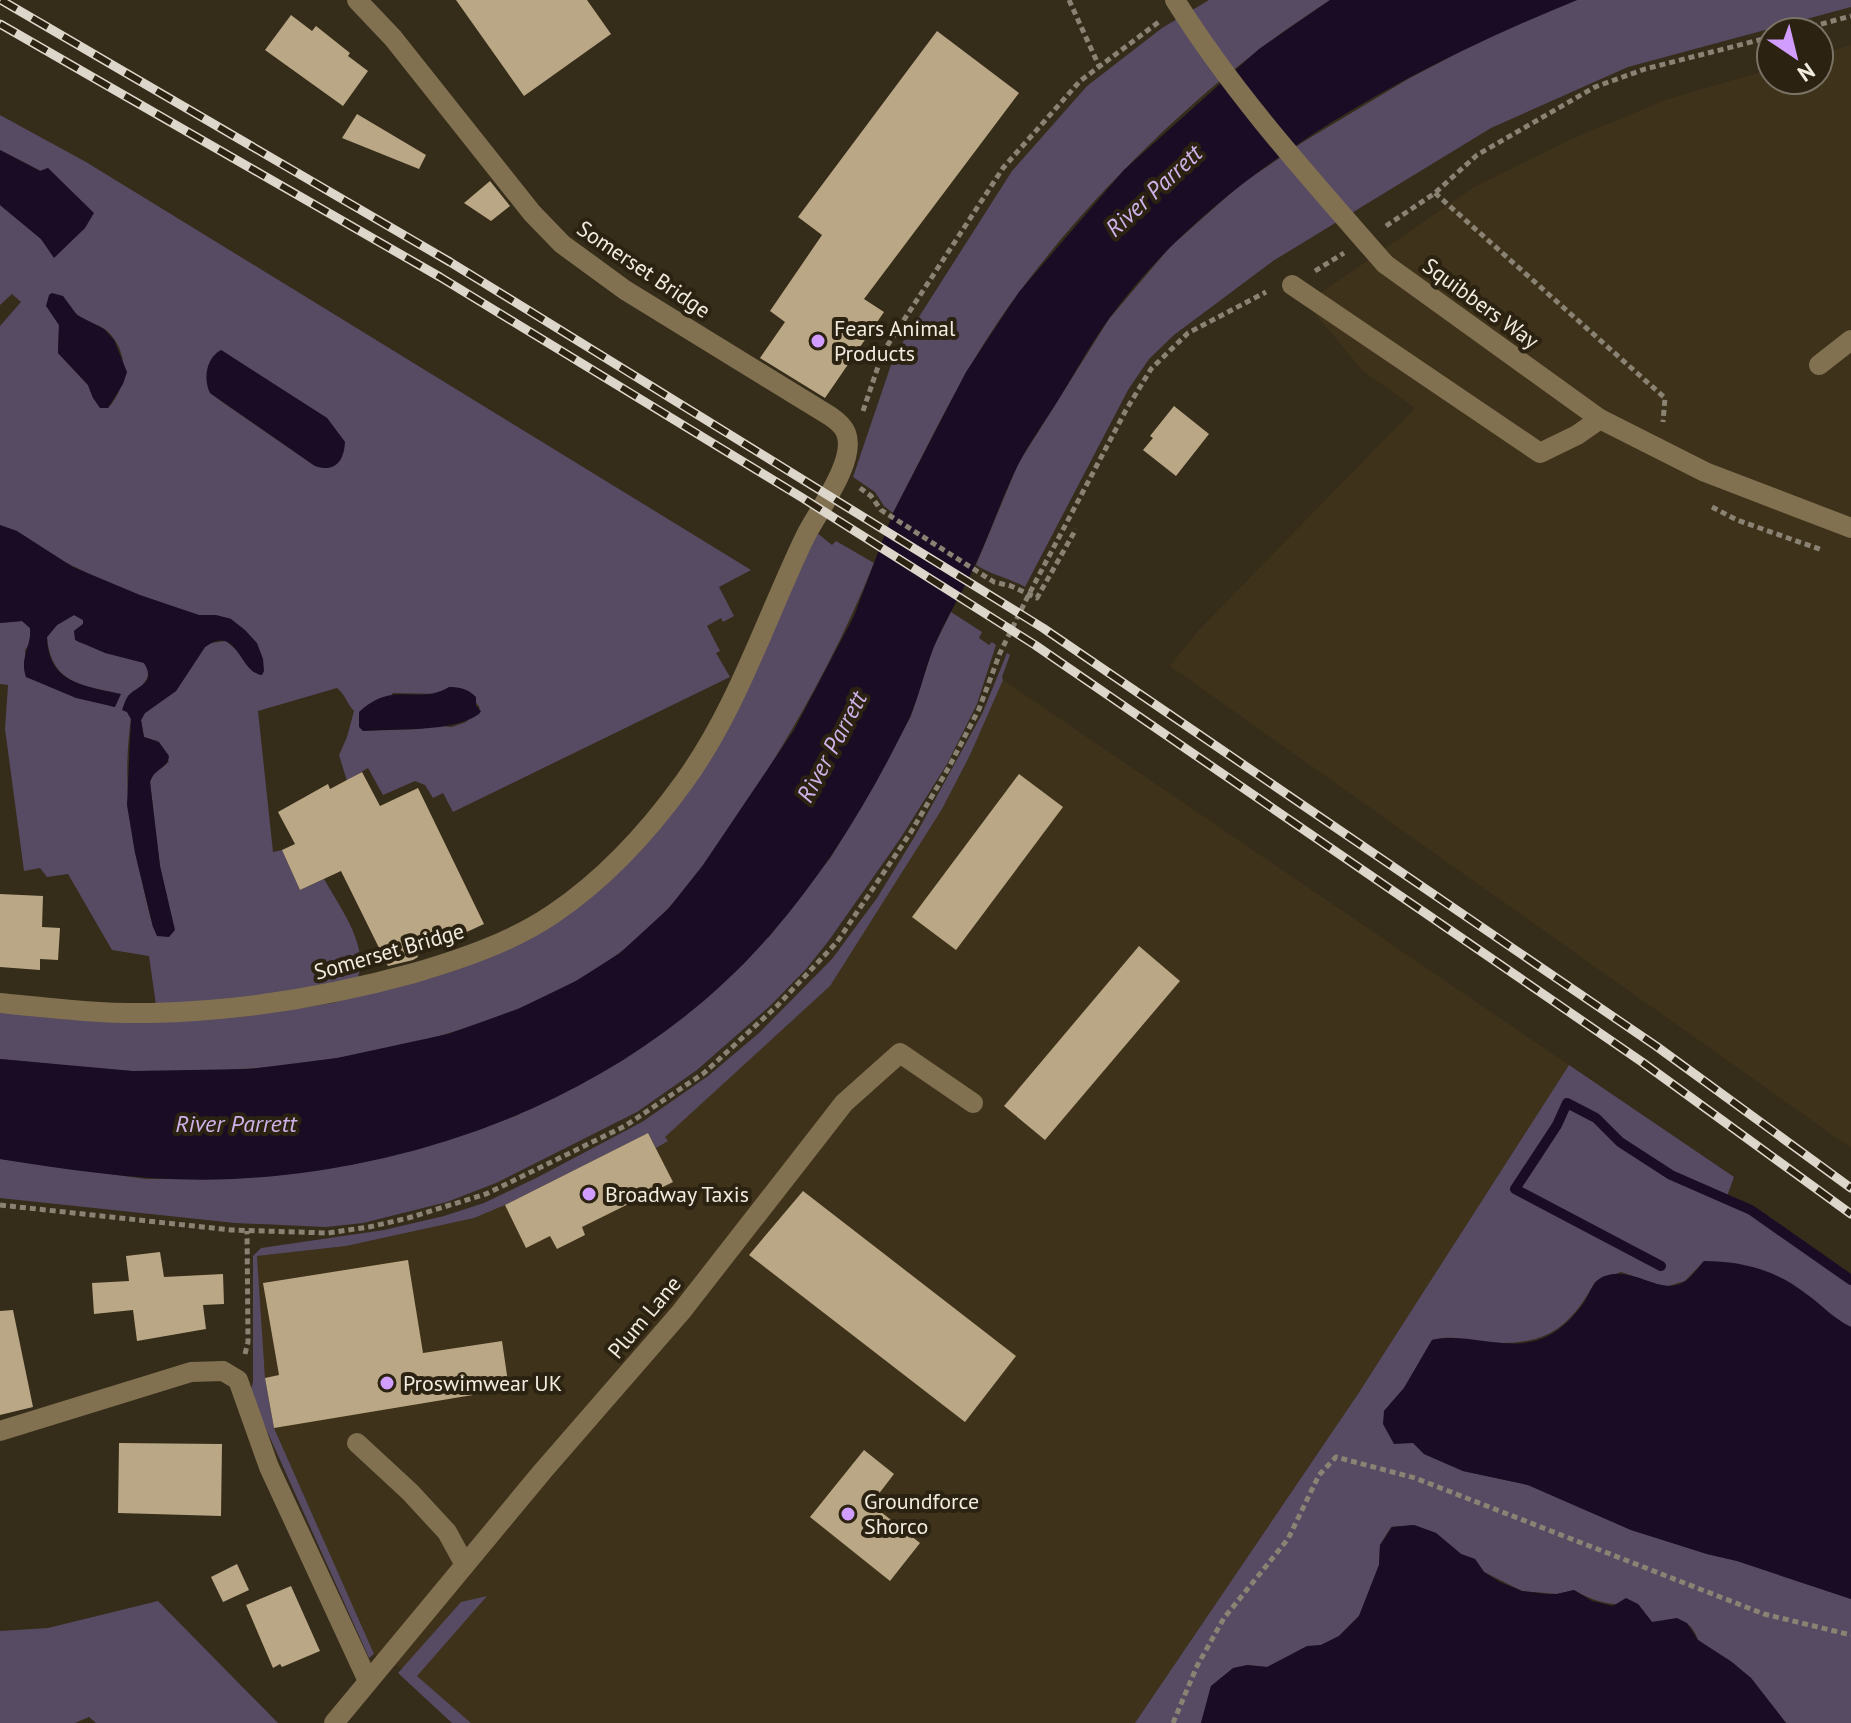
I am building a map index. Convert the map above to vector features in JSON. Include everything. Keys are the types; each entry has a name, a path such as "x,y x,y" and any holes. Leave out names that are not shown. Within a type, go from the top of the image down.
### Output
{"street":[{"name":"Somerset Bridge","path":"0,1003 148,1013 236,1009 306,999 359,988 439,965 481,950 550,916 584,892 635,844 685,781 729,703 809,527 839,475 848,449 847,434 840,424 625,290 562,244 532,213 393,38 357,0"},
{"name":"Squibbers Way","path":"1173,7 1263,125 1385,264 1600,419 1705,472 1851,528"},
{"path":"1292,285 1540,453 1577,435 1600,419"},
{"path":"1819,365 1851,340"},
{"name":"Plum Lane","path":"334,1723 681,1312 844,1103 900,1053 973,1103"},
{"path":"0,1431 191,1372 223,1371 238,1380 269,1467 368,1681"},
{"path":"357,1443 410,1492 447,1532 465,1565"}],"path":[{"path":"1069,0 1099,66"},
{"path":"848,449 883,352 1003,168 1070,92 1173,7"},
{"path":"1402,216 1435,193 1477,155 1595,87 1645,69 1755,41"},
{"path":"1435,193 1665,398 1663,427 1651,421"},
{"path":"0,1205 247,1231 328,1233 369,1227 486,1194 625,1126 704,1073 777,1006 837,942 911,832 979,709 1000,653 1028,596 1126,410 1151,369 1188,333 1271,289 1292,285"},
{"path":"871,496 881,510 994,582 1037,598 1076,529"},
{"path":"238,1380 248,1342 247,1231"},
{"path":"1173,1723 1197,1666 1224,1618 1288,1539 1319,1475 1336,1457 1415,1478 1764,1614 1851,1635"}],"shaded area":[{"path":"1209,0 1330,0 1268,43 1195,102 1132,162 1045,258 984,344 893,513 875,492 853,477 894,356 1012,171 1087,86 1162,28"},
{"path":"1577,0 1851,0 1851,7 1818,16 1755,16 1755,33 1628,67 1491,128 1273,261 1174,335 1149,359 1128,390 1025,587 976,565 1018,464 1109,319 1170,247 1240,185 1303,142 1408,79 1496,33"},
{"path":"1851,45 1851,1148 1170,666 1197,632 1415,408 1363,371 1306,303 1474,187 1567,141 1665,100 1755,74 1755,96 1835,96 1835,50"},
{"path":"0,115 86,162 751,570 719,587 734,616 723,622 721,618 707,626 720,651 716,653 730,677 453,812 443,793 433,798 425,785 415,781 383,795 368,768 351,778 360,795 347,781 339,755 354,711 337,688 258,711 273,852 282,850 300,890 324,879 357,941 360,967 357,979 298,995 156,1005 149,956 112,950 68,874 47,877 40,868 24,871 5,729 8,685 0,684 0,623 22,621 30,628 31,641 25,650 26,677 114,707 120,694 81,684 62,673 50,652 47,637 57,625 74,615 83,620 83,624 74,631 78,642 144,663 147,679 123,710 131,719 128,799 140,874 153,927 174,930 160,866 150,782 154,773 169,762 157,741 144,737 141,720 145,713 176,691 205,647 226,641 240,653 231,619 189,613 131,592 65,562 0,525 0,326 21,302 12,294 0,305 0,205 41,239 54,257 85,228 65,186 48,168 41,171 0,150","holes":["63,296 76,313 106,330 119,348 124,369 122,380 120,390 108,408 93,398 88,385 58,353 59,325 53,316","221,350 327,418 345,442 315,466 210,393","393,693 438,694 475,701 480,708 466,722 452,727 432,725 420,729 363,731"]},
{"path":"816,532 832,545 836,541 874,563 847,624 818,684 722,840 657,921 618,954 567,986 510,1012 449,1033 320,1061 255,1068 132,1071 0,1059 0,1010 241,1017 333,1003 468,965 659,828"},
{"path":"951,612 982,632 979,638 989,645 992,642 996,645 977,704 947,764 900,839 807,968 771,1005 697,1070 637,1112 496,1183 447,1202 363,1223 326,1227 235,1223 0,1198 0,1159 146,1179 231,1179 351,1165 460,1136 518,1115 769,937 831,857 860,809 911,716 933,648"},
{"path":"1007,653 1010,655 1003,680 942,809 830,986 665,1137 668,1141 656,1148 648,1133 474,1218 346,1246 257,1256 265,1378 274,1428 374,1654 369,1658 250,1393 253,1382 253,1256 261,1248 384,1230 484,1203 642,1122 708,1076 759,1033 832,959 877,898 982,714"},
{"path":"1003,680 1569,1065 1358,1394 1135,1723 471,1723 417,1676 374,1654 274,1428 265,1378 257,1256 346,1246 474,1218 648,1133 668,1140 664,1137 830,986 970,755"},
{"path":"1569,1065 1734,1177 1726,1199 1751,1210 1851,1280 1851,1327 1704,1261 1685,1281 1665,1287 1621,1272 1595,1282 1574,1314 1550,1333 1536,1339 1503,1343 1452,1338 1432,1340 1404,1388 1384,1411 1424,1454 1463,1471 1528,1485 1631,1530 1851,1599 1851,1723 1786,1723 1751,1678 1698,1640 1685,1623 1652,1622 1638,1604 1604,1603 1574,1590 1557,1594 1522,1591 1484,1572 1475,1559 1461,1554 1436,1533 1414,1525 1391,1527 1380,1545 1379,1565 1359,1616 1339,1636 1321,1645 1307,1647 1267,1667 1247,1665 1211,1686 1201,1723 1135,1723 1358,1394"},
{"path":"487,1596 417,1676 471,1723 452,1723 398,1673 461,1602"},
{"path":"158,1601 278,1723 96,1723 89,1717 75,1723 0,1723 0,1631 48,1628"}],"water":[{"name":"River Parrett","path":"1330,0 1577,0 1448,58 1320,130 1259,171 1203,217 1152,266 1101,330 1022,457 976,563 938,638 909,719 864,804 830,858 791,910 718,988 659,1036 595,1077 528,1110 456,1138 383,1158 308,1172 204,1180 116,1175 0,1159 0,1059 133,1071 249,1069 337,1058 448,1034 518,1009 576,981 620,953 669,908 703,865 794,730 854,616 893,513 966,372 1019,292 1124,170 1259,49"},
{"path":"0,150 40,171 48,168 94,213 85,228 54,258 41,239 0,205"},
{"path":"52,293 63,296 77,315 104,329 114,340 127,372 108,408 100,408 88,385 58,353 59,325 46,306"},
{"path":"221,350 327,418 345,442 343,455 337,464 328,468 315,466 210,393 207,369 212,358"},
{"path":"0,525 17,531 73,567 140,595 199,615 231,619 257,643 263,659 262,675 254,672 231,645 216,641 205,647 176,691 145,713 141,720 144,737 159,742 169,756 150,782 160,866 175,930 169,937 157,936 153,927 127,805 131,719 122,710 128,696 145,683 147,670 144,663 105,653 75,640 74,631 83,624 83,620 74,615 57,625 47,637 54,664 70,680 121,694 115,707 76,698 26,677 24,664 30,628 22,621 0,623"},
{"path":"449,687 473,694 481,711 479,714 440,727 363,731 359,727 359,712 372,702 395,695 437,692"},
{"path":"1704,1261 1745,1265 1782,1278 1851,1327 1851,1599 1631,1530 1528,1485 1463,1471 1424,1454 1413,1443 1394,1444 1383,1424 1384,1411 1404,1388 1432,1340 1459,1338 1514,1344 1541,1339 1570,1320 1594,1284 1605,1276 1627,1275 1668,1286 1678,1285"},
{"path":"1414,1525 1436,1533 1461,1554 1475,1559 1484,1572 1522,1591 1557,1594 1574,1590 1592,1601 1613,1606 1626,1598 1638,1604 1652,1622 1677,1618 1687,1623 1698,1640 1751,1678 1786,1723 1201,1723 1211,1686 1233,1668 1247,1665 1267,1667 1307,1646 1321,1645 1339,1636 1359,1616 1379,1565 1380,1545 1392,1527"}],"building":[{"path":"456,0 587,0 611,34 524,96"},
{"path":"291,15 312,31 316,26 368,71 343,106 265,50"},
{"path":"937,31 1019,93 864,299 884,312 825,398 760,358 785,322 770,311 822,235 798,217"},
{"path":"357,114 426,155 419,169 342,138"},
{"path":"490,181 510,206 491,221 464,203"},
{"path":"1174,406 1209,434 1176,476 1143,450"},
{"path":"362,772 380,806 418,788 484,924 417,955 413,960 388,966 341,871 300,890 282,850 295,844 278,812 328,784 330,789"},
{"path":"1019,774 1063,807 956,950 912,917"},
{"path":"0,894 43,896 42,927 60,928 58,960 40,959 40,970 0,967"},
{"path":"1139,946 1180,981 1045,1140 1004,1106"},
{"name":"Broadway Taxis","path":"648,1133 673,1182 582,1227 585,1235 557,1249 550,1236 526,1248 505,1205"},
{"path":"803,1191 1016,1356 965,1422 749,1255"},
{"path":"160,1252 164,1277 223,1274 224,1304 203,1305 206,1329 137,1341 133,1310 94,1314 92,1283 129,1281 126,1256"},
{"path":"408,1260 423,1353 502,1341 509,1389 274,1428 265,1378 279,1375 263,1283"},
{"path":"13,1310 33,1407 0,1415 0,1311"},
{"path":"119,1443 222,1444 221,1516 118,1513"},
{"name":"Groundforce Shorco","path":"864,1450 894,1474 871,1504 920,1543 890,1581 810,1517"},
{"path":"237,1564 249,1590 223,1602 211,1577"},
{"path":"291,1586 320,1651 273,1668 246,1605"}],"waterway":[{"path":"1661,1266 1515,1189 1557,1125 1567,1103 1596,1118 1620,1142 1671,1175 1751,1210 1851,1280"}],"railway":[{"path":"1,0 450,262 1043,628 1656,1046 1851,1188"},
{"path":"0,24 440,277 801,497 1035,645 1642,1062 1851,1214"}],"place":[{"name":"Fears Animal Products","path":"818,341"},
{"name":"Broadway Taxis","path":"589,1194"},
{"name":"Proswimwear UK","path":"387,1383"},
{"name":"Groundforce Shorco","path":"848,1514"}]}
